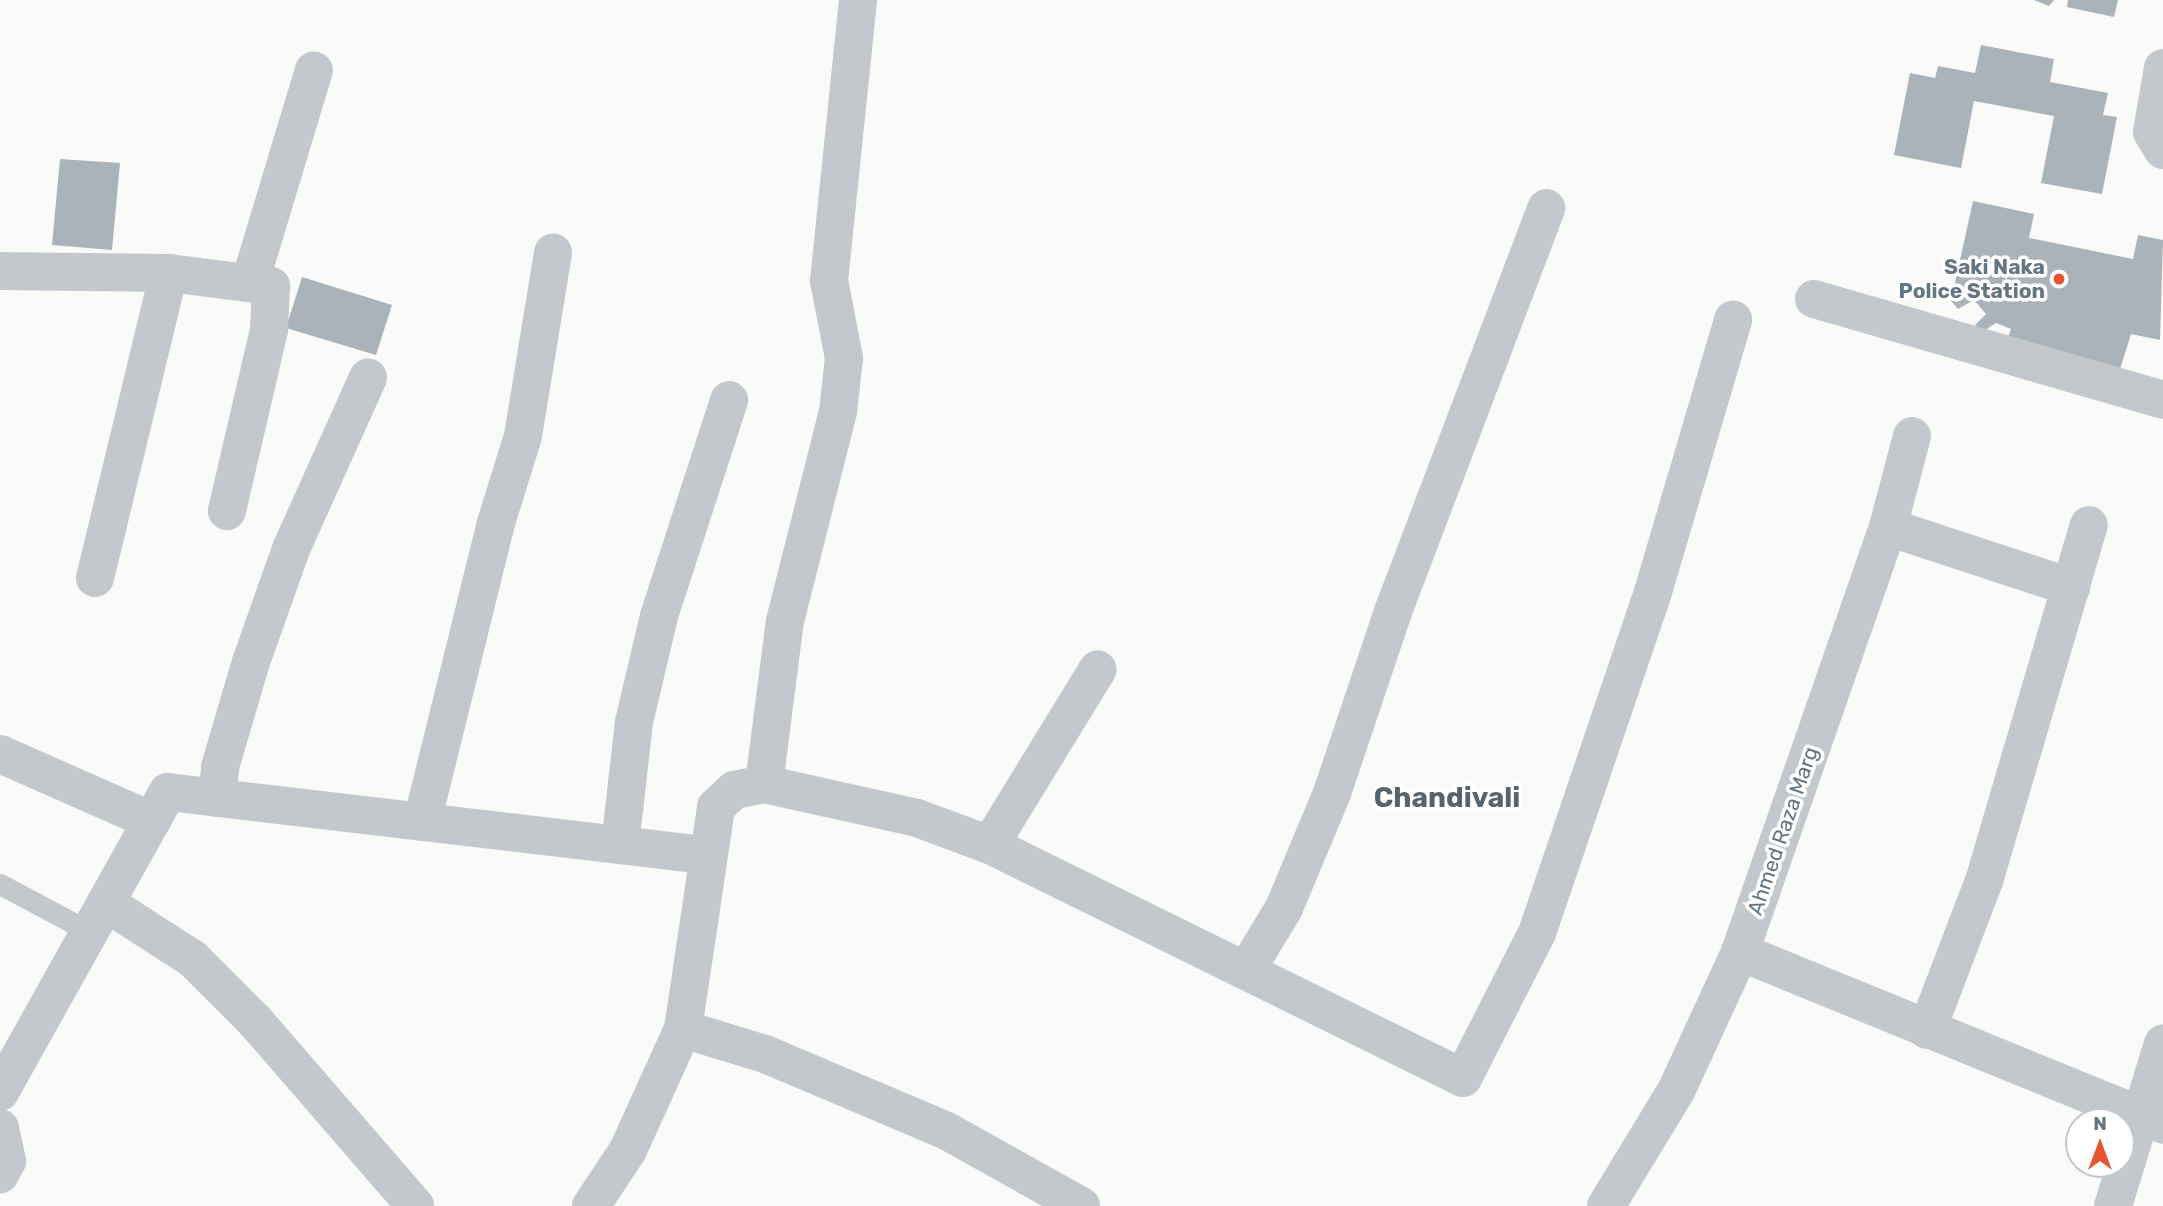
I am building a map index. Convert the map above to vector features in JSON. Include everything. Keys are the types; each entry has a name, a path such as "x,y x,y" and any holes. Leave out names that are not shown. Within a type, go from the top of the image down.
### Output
{"street":[{"path":"764,784 786,621 838,412 844,358 829,281 858,0"},
{"path":"2163,68 2152,132 2163,150"},
{"path":"250,282 314,70"},
{"path":"1246,971 1284,908 1332,793 1394,609 1546,208"},
{"path":"422,822 495,526 523,436 553,252"},
{"path":"0,271 169,273 271,286 269,330 227,512"},
{"path":"95,578 169,273"},
{"path":"1814,299 2163,400"},
{"path":"591,1206 628,1150 683,1029 705,855 716,807 734,790 764,784 917,818 990,845 1463,1078 1537,933 1653,592 1733,320"},
{"path":"217,798 220,766 269,612 368,378"},
{"path":"620,845 634,722 659,616 729,400"},
{"name":"Ahmed Raza Marg","path":"1606,1206 1677,1089 1740,952 1888,527 1912,436"},
{"path":"1927,1030 1984,881 2089,525"},
{"path":"1888,527 2071,587"},
{"path":"990,845 1098,669"},
{"path":"0,754 152,821"},
{"path":"0,1092 168,792 705,855"},
{"path":"98,917 193,959 415,1206"},
{"path":"1740,952 2151,1121"},
{"path":"683,1029 765,1054 945,1130 1081,1206"},
{"path":"2113,1206 2151,1121 2163,1043"},
{"path":"0,1128 7,1161 0,1174"}],"lane":[{"path":"0,884 98,917"}],"building":[{"path":"2034,0 2054,0 2049,6"},
{"path":"2068,0 2118,0 2114,17 2067,7"},
{"path":"1981,45 2054,59 2050,82 2108,93 2103,115 2117,117 2102,194 2041,183 2054,116 1974,101 1961,168 1894,155 1910,73 1935,78 1938,66 1975,73"},
{"path":"60,159 120,163 112,250 52,245"},
{"name":"Saki Naka Police Station","path":"1973,201 2034,214 2029,238 2133,259 2138,235 2163,240 2160,340 2131,334 2118,376 2005,345 2011,329 1996,323 1982,332 1975,325 1986,314 1974,300 1958,309 1951,301"},
{"path":"302,277 392,305 376,355 286,328"}],"place":[{"name":"Saki Naka Police Station","path":"2059,279"}],"district":[{"name":"Chandivali","path":"1447,798"}]}
